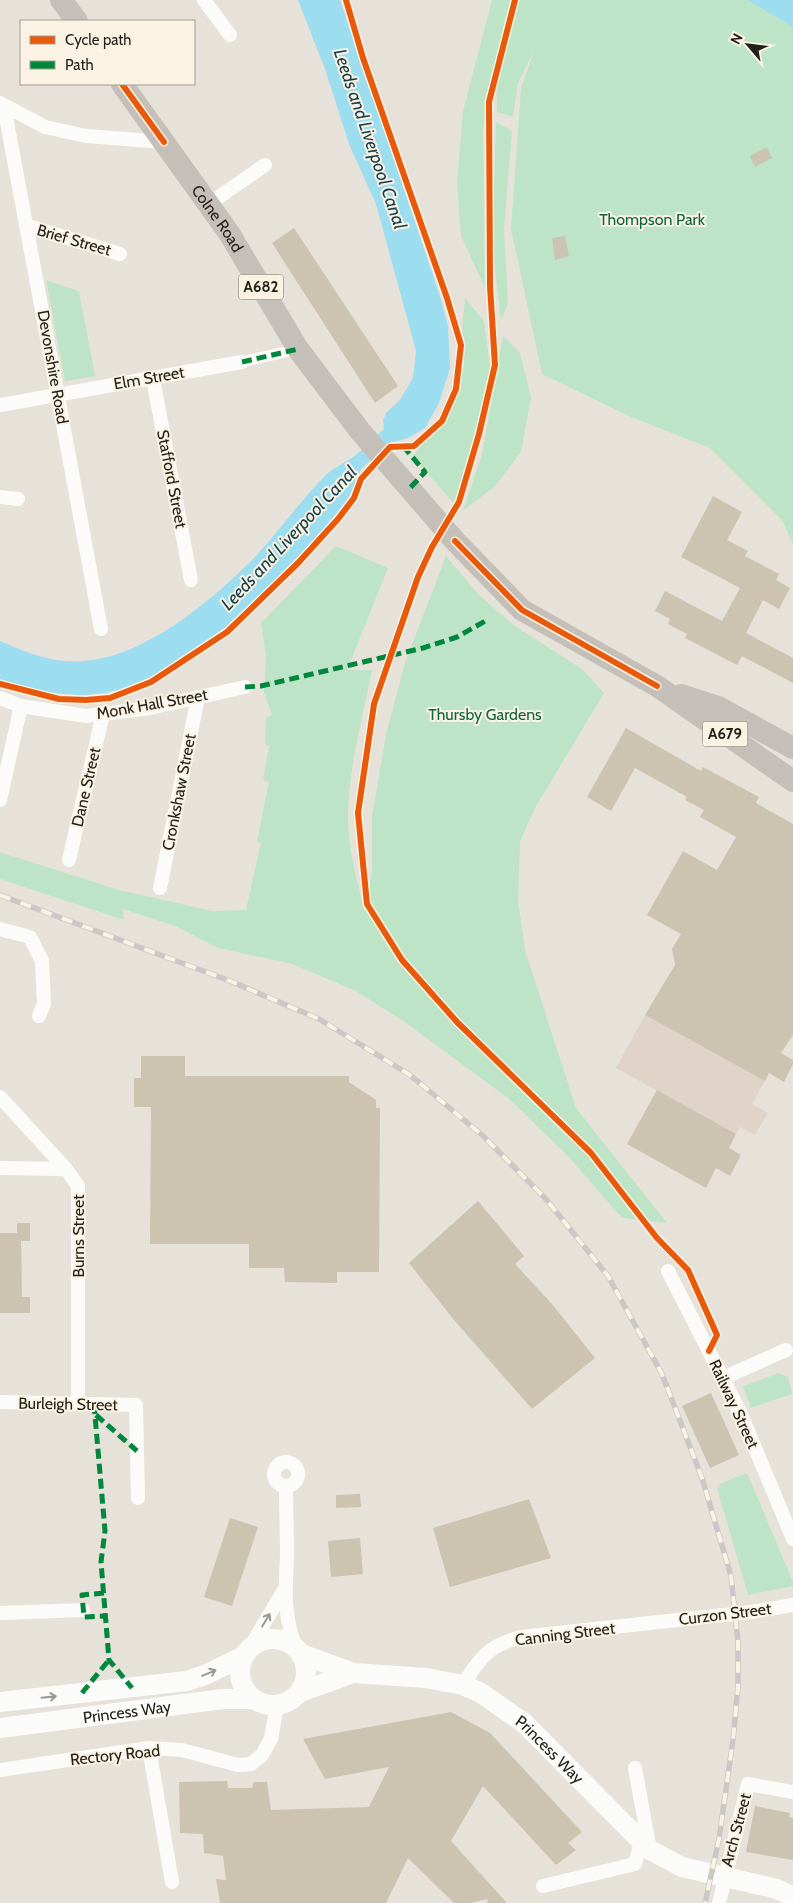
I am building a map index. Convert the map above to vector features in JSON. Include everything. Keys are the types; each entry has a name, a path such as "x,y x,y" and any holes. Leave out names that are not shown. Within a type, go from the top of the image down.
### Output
{"main road":[{"path":"61,0 76,20"},
{"name":"Colne Road","path":"123,85 229,232 298,349 360,430 448,534 522,610 658,686"},
{"name":"A679","path":"658,686 688,698 793,761"},
{"name":"A679","path":"658,686 793,781"},
{"path":"688,698 718,707 793,748"},
{"path":"273,1639 289,1643 299,1652 306,1673 300,1692 286,1703 278,1705 260,1703 253,1699 242,1684 240,1665 246,1653 257,1643 273,1639"},
{"name":"Princess Way","path":"299,1652 353,1673 426,1678 463,1685 481,1693 524,1723 645,1846 682,1867 724,1876 786,1896"},
{"name":"Princess Way","path":"0,1702 175,1683 206,1675 246,1653"},
{"name":"Princess Way","path":"300,1692 353,1673"},
{"name":"Princess Way","path":"0,1728 223,1699 253,1699"}],"street":[{"path":"204,0 230,35"},
{"path":"2,104 46,127 86,136 164,142"},
{"name":"Devonshire Road","path":"2,104 28,226 101,629"},
{"path":"209,204 265,165"},
{"name":"Brief Street","path":"28,226 120,254"},
{"name":"Elm Street","path":"0,405 57,393 152,379 298,349"},
{"name":"Stafford Street","path":"152,379 192,580"},
{"path":"0,497 18,499"},
{"name":"Monk Hall Street","path":"0,698 21,706 86,716 150,708 245,687"},
{"name":"Cronkshaw Street","path":"160,888 198,697"},
{"path":"0,800 21,706"},
{"name":"Dane Street","path":"69,860 103,714"},
{"path":"0,929 30,937 42,961 44,1004 39,1016"},
{"name":"Burns Street","path":"0,1097 66,1169 78,1186 78,1404"},
{"path":"0,1168 66,1169"},
{"name":"Railway Street","path":"668,1271 740,1412 793,1539"},
{"path":"723,1378 786,1350"},
{"name":"Burleigh Street","path":"0,1402 136,1405 138,1498"},
{"path":"286,1487 287,1555 284,1590 289,1627 299,1652"},
{"path":"246,1653 284,1590"},
{"name":"Curzon Street","path":"656,1622 752,1612 793,1605"},
{"path":"0,1613 83,1610"},
{"name":"Canning Street","path":"463,1685 480,1660 490,1650 508,1641 656,1622"},
{"name":"Rectory Road","path":"0,1770 148,1748 182,1750 238,1765 251,1764 262,1755 271,1739 278,1705"},
{"path":"148,1748 172,1882"},
{"path":"543,1886 635,1864 645,1846 636,1768"},
{"name":"Arch Street","path":"719,1903 724,1876 748,1784 793,1792"}],"shaded area":[{"path":"645,1015 765,1081 752,1104 768,1113 755,1135 740,1127 736,1134 616,1068"}],"green space":[{"name":"Thompson Park","path":"492,0 793,0 793,544 782,520 710,448 631,417 542,374 511,229 521,88 534,51 518,83 513,117 497,112 496,67 483,130 485,288 461,236 457,182 463,111"},
{"path":"496,122 512,131 504,229 508,303 501,321 492,244"},
{"path":"46,280 79,291 95,376 65,381"},
{"path":"465,298 484,321 491,373 455,505 413,456 446,414 464,367 462,328"},
{"path":"503,336 520,353 531,397 521,452 495,486 463,511 482,454"},
{"name":"Thursby Gardens","path":"336,546 388,568 347,670 372,670 354,757 348,810 355,874 365,912 372,872 372,816 386,734 405,663 446,556 479,595 515,626 582,669 604,693 535,808 520,841 518,899 525,950 576,1108 667,1223 622,1218 568,1156 508,1098 406,1023 356,991 292,964 218,948 175,926 123,909 124,920 0,879 0,852 119,890 212,911 246,910 261,842 257,841 269,782 263,780 269,746 265,744 266,718 272,715 264,692 266,656 261,623"},
{"path":"779,1373 788,1377 792,1394 751,1408 743,1386"},
{"path":"747,1473 793,1582 793,1586 748,1595 717,1488 721,1487 719,1484"}],"water":[{"name":"Leeds and Liverpool Canal","path":"298,0 340,0 440,296 448,326 450,368 439,403 425,428 408,438 390,443 361,469 343,506 294,562 264,592 199,648 165,670 131,686 84,695 48,692 0,679 0,641 48,658 65,661 90,660 115,655 139,645 186,617 245,567 328,473 357,454 384,429 383,420 387,412 400,400 413,378 416,351 376,204 349,144 325,69"},
{"path":"748,0 793,0 793,27"}],"building":[{"path":"767,147 772,158 755,167 750,156"},
{"path":"294,228 398,386 375,403 272,243"},
{"path":"565,236 569,256 555,260 552,238"},
{"path":"713,496 742,512 727,540 748,551 745,556 779,574 776,580 790,588 779,609 763,600 746,633 793,658 793,683 742,656 737,665 685,638 687,634 668,624 670,619 655,611 665,591 722,621 740,588 681,557"},
{"path":"626,728 701,771 703,767 759,797 756,803 793,824 793,1035 781,1053 793,1060 793,1064 784,1082 769,1073 765,1081 645,1015 675,965 672,949 681,934 647,915 683,851 717,870 736,837 700,817 704,810 685,800 687,797 635,768 611,811 587,797"},
{"path":"141,1056 185,1056 185,1076 349,1076 349,1082 376,1100 376,1108 380,1108 379,1272 337,1272 337,1283 285,1282 284,1268 249,1268 249,1244 150,1244 151,1107 134,1107 134,1078 141,1078"},
{"path":"657,1090 736,1134 729,1148 741,1155 730,1176 716,1168 706,1188 627,1144"},
{"path":"478,1201 524,1256 515,1264 552,1304 595,1358 532,1409 454,1320 409,1263"},
{"path":"17,1223 30,1223 30,1241 21,1241 22,1297 30,1297 30,1313 0,1313 0,1233 17,1233"},
{"path":"711,1393 739,1455 710,1468 682,1406"},
{"path":"360,1494 361,1507 336,1508 336,1495"},
{"path":"529,1499 551,1558 450,1587 433,1528"},
{"path":"230,1518 258,1527 232,1606 204,1597"},
{"path":"360,1538 363,1574 331,1577 328,1541"},
{"path":"451,1712 490,1733 582,1832 568,1843 576,1850 556,1865 483,1786 451,1841 507,1903 488,1903 487,1899 470,1903 454,1903 408,1858 386,1903 220,1903 216,1879 226,1880 223,1856 204,1853 203,1834 180,1833 179,1782 227,1781 228,1788 252,1788 254,1782 267,1782 271,1810 369,1807 389,1767 325,1779 303,1739"},
{"path":"755,1806 790,1813 789,1817 793,1818 793,1860 746,1852"}],"railway":[{"path":"0,895 230,981 319,1019 410,1075 482,1135 545,1198 608,1276 662,1374 702,1478 731,1576 738,1642 738,1686 733,1740 719,1839 705,1903"}],"marked path":[{"path":"242,362 298,349"},
{"path":"403,446 425,472 410,488"},
{"path":"245,687 261,686 423,648 457,637 487,620"},
{"path":"94,1404 105,1531 101,1562 109,1660 132,1688"},
{"path":"96,1415 137,1451"},
{"path":"104,1593 82,1595 84,1617 106,1616"},
{"path":"82,1693 109,1660"}],"cycle path":[{"path":"0,684 59,699 86,700 110,698 151,682 227,632 298,563 338,519 354,498 361,479 390,447 414,446 442,421 456,389 461,345 447,298 363,58 346,0"},
{"path":"515,0 489,102 490,286 495,365 479,434 459,502 432,547 418,577 374,704 358,813 367,904 402,960 457,1022 591,1153 657,1238 688,1270 717,1335 709,1351"},
{"path":"123,85 164,142"},
{"path":"455,541 522,610 657,686"}]}
